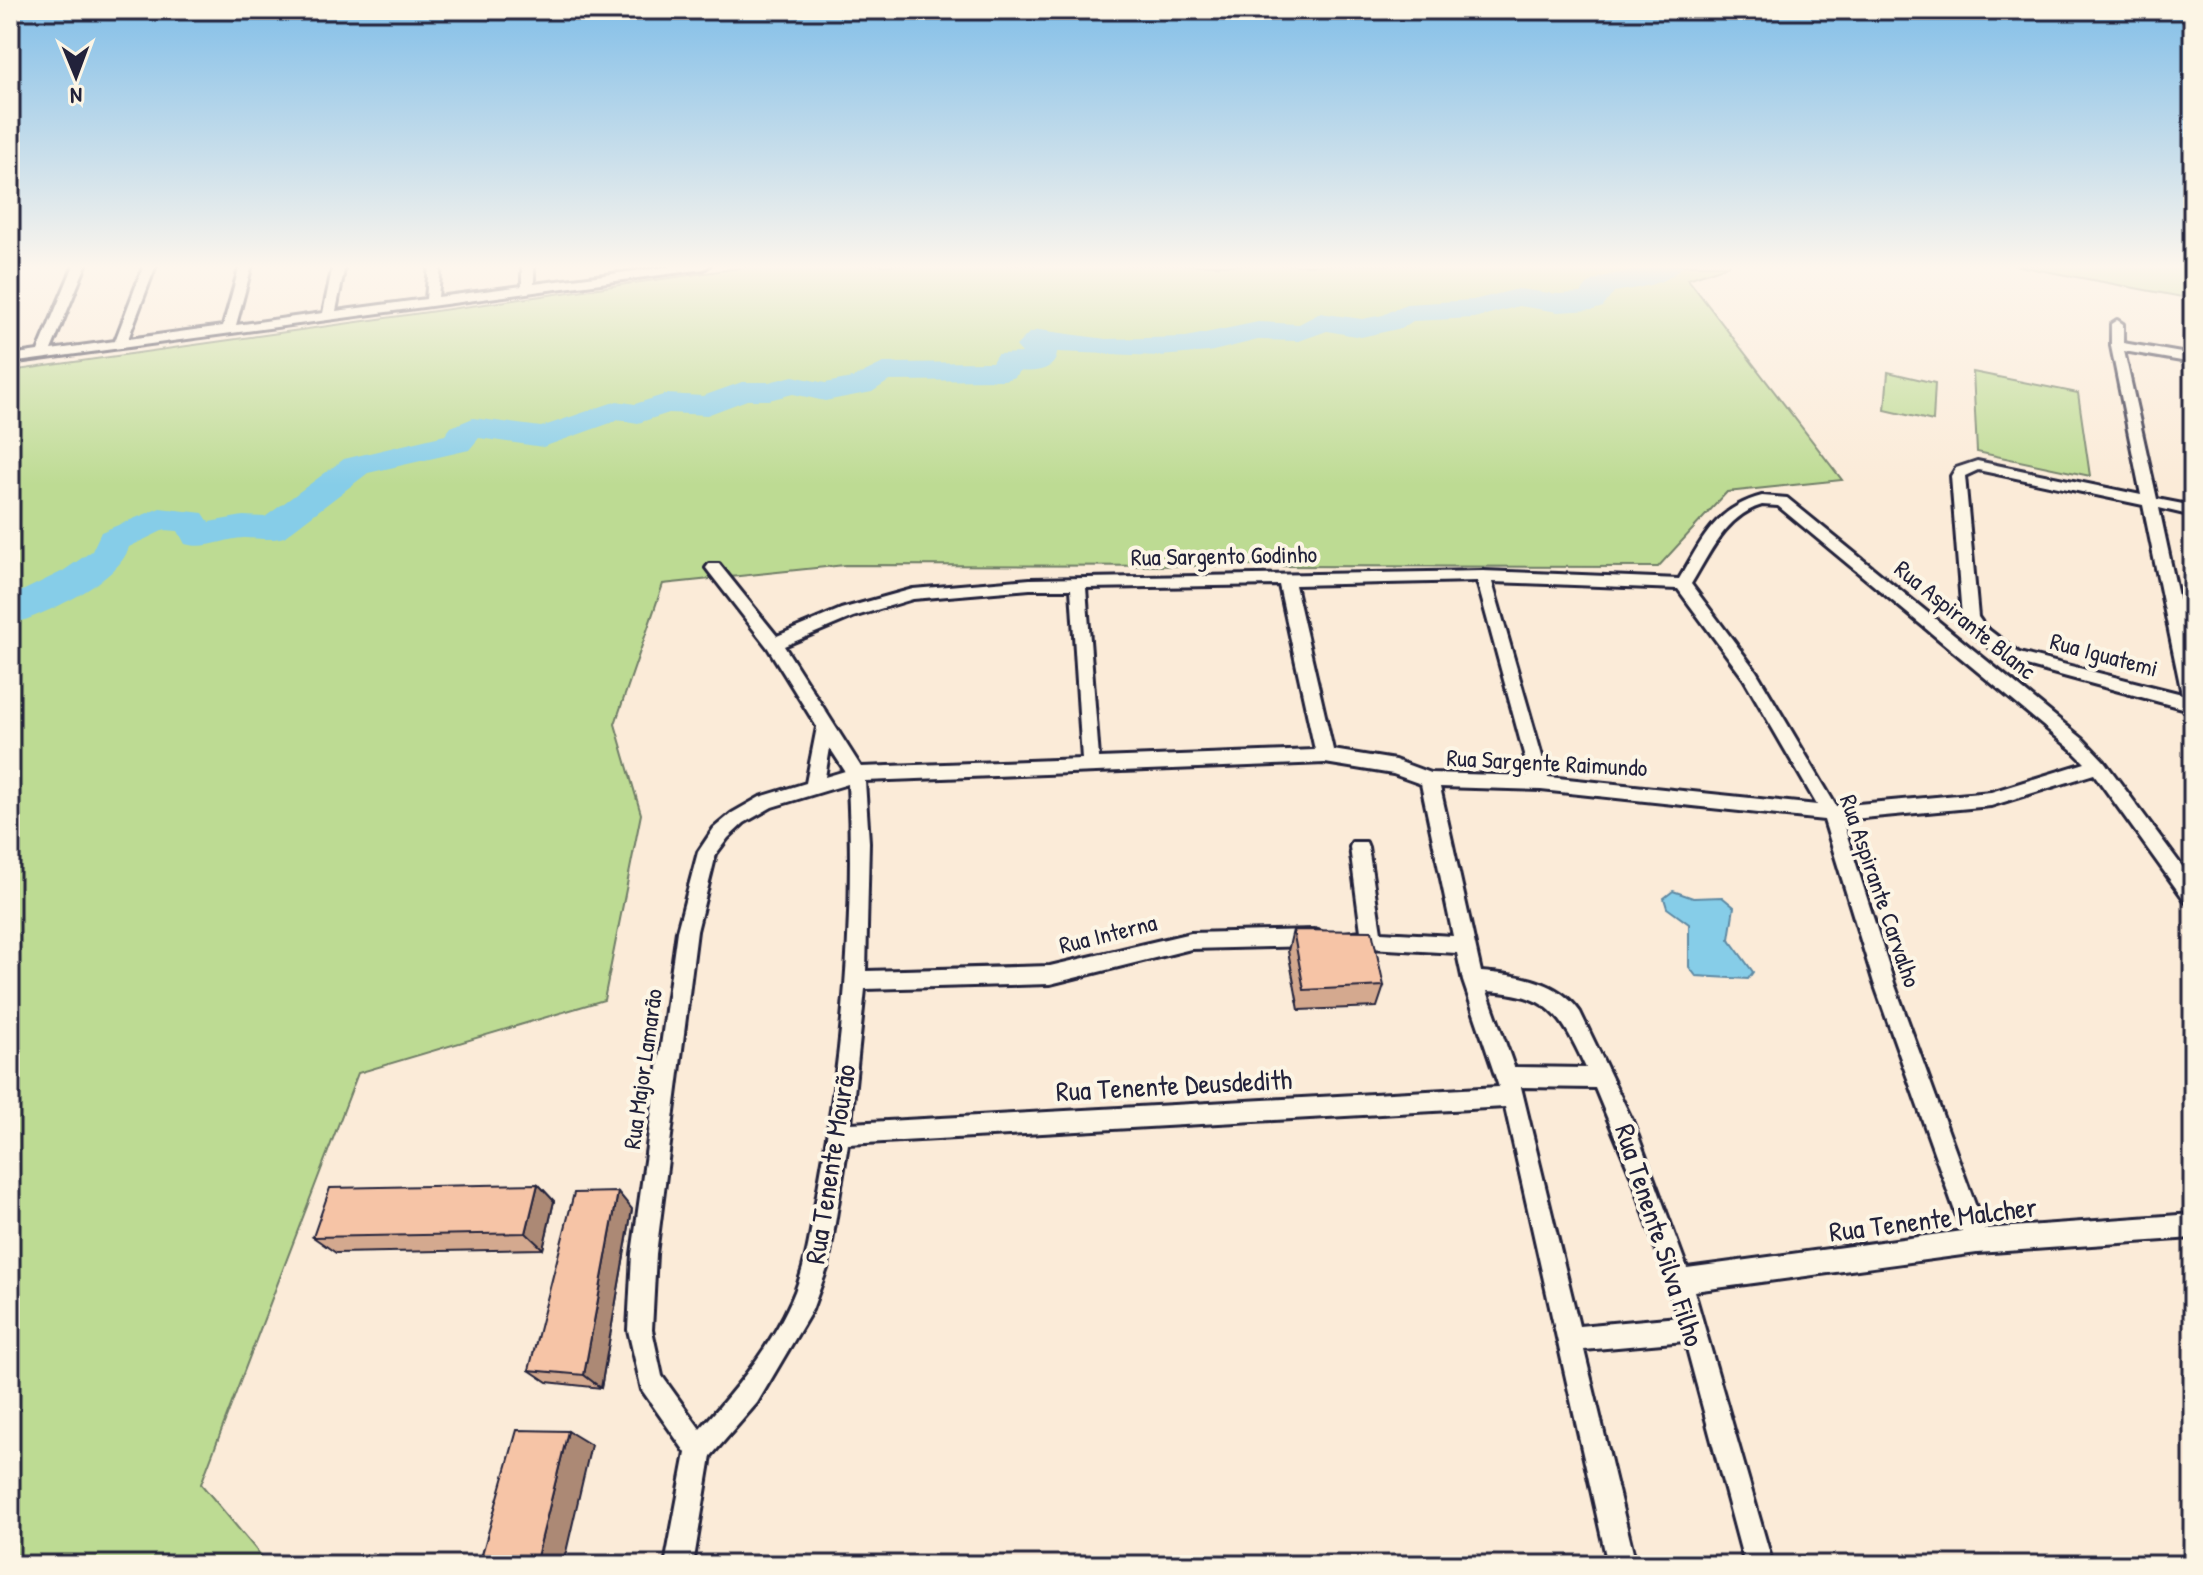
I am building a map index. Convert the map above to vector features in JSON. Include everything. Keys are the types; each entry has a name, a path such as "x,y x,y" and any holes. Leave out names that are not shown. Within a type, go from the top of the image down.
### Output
{"street":[{"path":"43,354 49,338"},
{"path":"120,344 122,338"},
{"path":"10,359 162,338"},
{"path":"2117,338 2193,704"},
{"path":"2117,346 2193,359"},
{"name":"Rua Iguatemi","path":"2150,502 1977,465 1958,476 1970,617 1979,631 2014,657 2193,704"},
{"name":"Rua Aspirante Blanc","path":"1683,584 1724,520 1734,511 1757,501 1782,501 2057,726 2098,766 2193,896"},
{"path":"2150,502 2193,511"},
{"path":"714,568 774,644 856,774"},
{"path":"1483,576 1541,783"},
{"name":"Rua Sargento Godinho","path":"774,644 847,613 913,594 1078,582 1483,576 1683,584"},
{"path":"1286,579 1325,756"},
{"path":"1078,582 1091,765"},
{"name":"Rua Aspirante Carvalho","path":"1683,584 1750,675 1831,814 1884,983 1977,1241"},
{"path":"814,787 826,726"},
{"name":"Rua Sargente Raimundo","path":"856,774 1325,756 1395,767 1429,780 1541,783 1831,814 1991,799 2098,766"},
{"name":"Rua Major Lamarão","path":"699,1450 651,1381 640,1330 644,1254 687,931 707,852 721,833 738,818 766,802 856,774"},
{"name":"Rua Tenente Mourão","path":"699,1450 748,1394 800,1310 816,1266 839,1134 856,980 860,842 856,774"},
{"path":"1429,780 1473,981 1510,1087 1622,1565"},
{"path":"1359,847 1372,940"},
{"name":"Rua Interna","path":"856,980 1050,975 1191,941 1372,940 1465,945"},
{"name":"Rua Tenente Silva Filho","path":"1473,981 1518,986 1555,999 1569,1013 1602,1078 1622,1119 1680,1281 1759,1565"},
{"name":"Rua Tenente Deusdedith","path":"839,1134 1602,1078"},
{"name":"Rua Tenente Malcher","path":"1680,1281 1977,1241 2193,1226"},
{"path":"1569,1339 1693,1328"},
{"path":"679,1565 699,1450"}],"green space":[{"path":"240,338 1734,338 1842,480 1727,492 1658,567 845,565 663,584 615,724 641,814 604,1000 358,1073 201,1484 269,1565 10,1565 10,371"},
{"path":"1888,372 1935,383 1933,421 1885,410"},
{"path":"1973,372 2078,393 2090,476 1977,452"}],"water":[{"path":"1673,891 1693,898 1722,897 1734,907 1729,939 1753,972 1748,979 1696,976 1689,967 1689,924 1667,908 1664,898"}],"building":[{"path":"1293,930 1372,931 1384,986 1304,990"},
{"path":"538,1184 526,1233 313,1237 330,1188"},
{"path":"618,1192 584,1375 529,1370 574,1193"},
{"path":"517,1430 568,1431 535,1565 479,1565"}],"waterway":[{"path":"10,612 76,580 108,557 113,540 160,519 191,521 197,536 243,527 272,529 356,466 420,449 458,443 462,434 473,428 543,437 617,410 638,414 666,403 707,406 742,391 769,391 793,385 825,392 861,385 883,372 1004,371 1008,360 1033,364 1044,355 1031,346 1039,339 1080,346 1133,348 1186,346 1232,338"}]}
